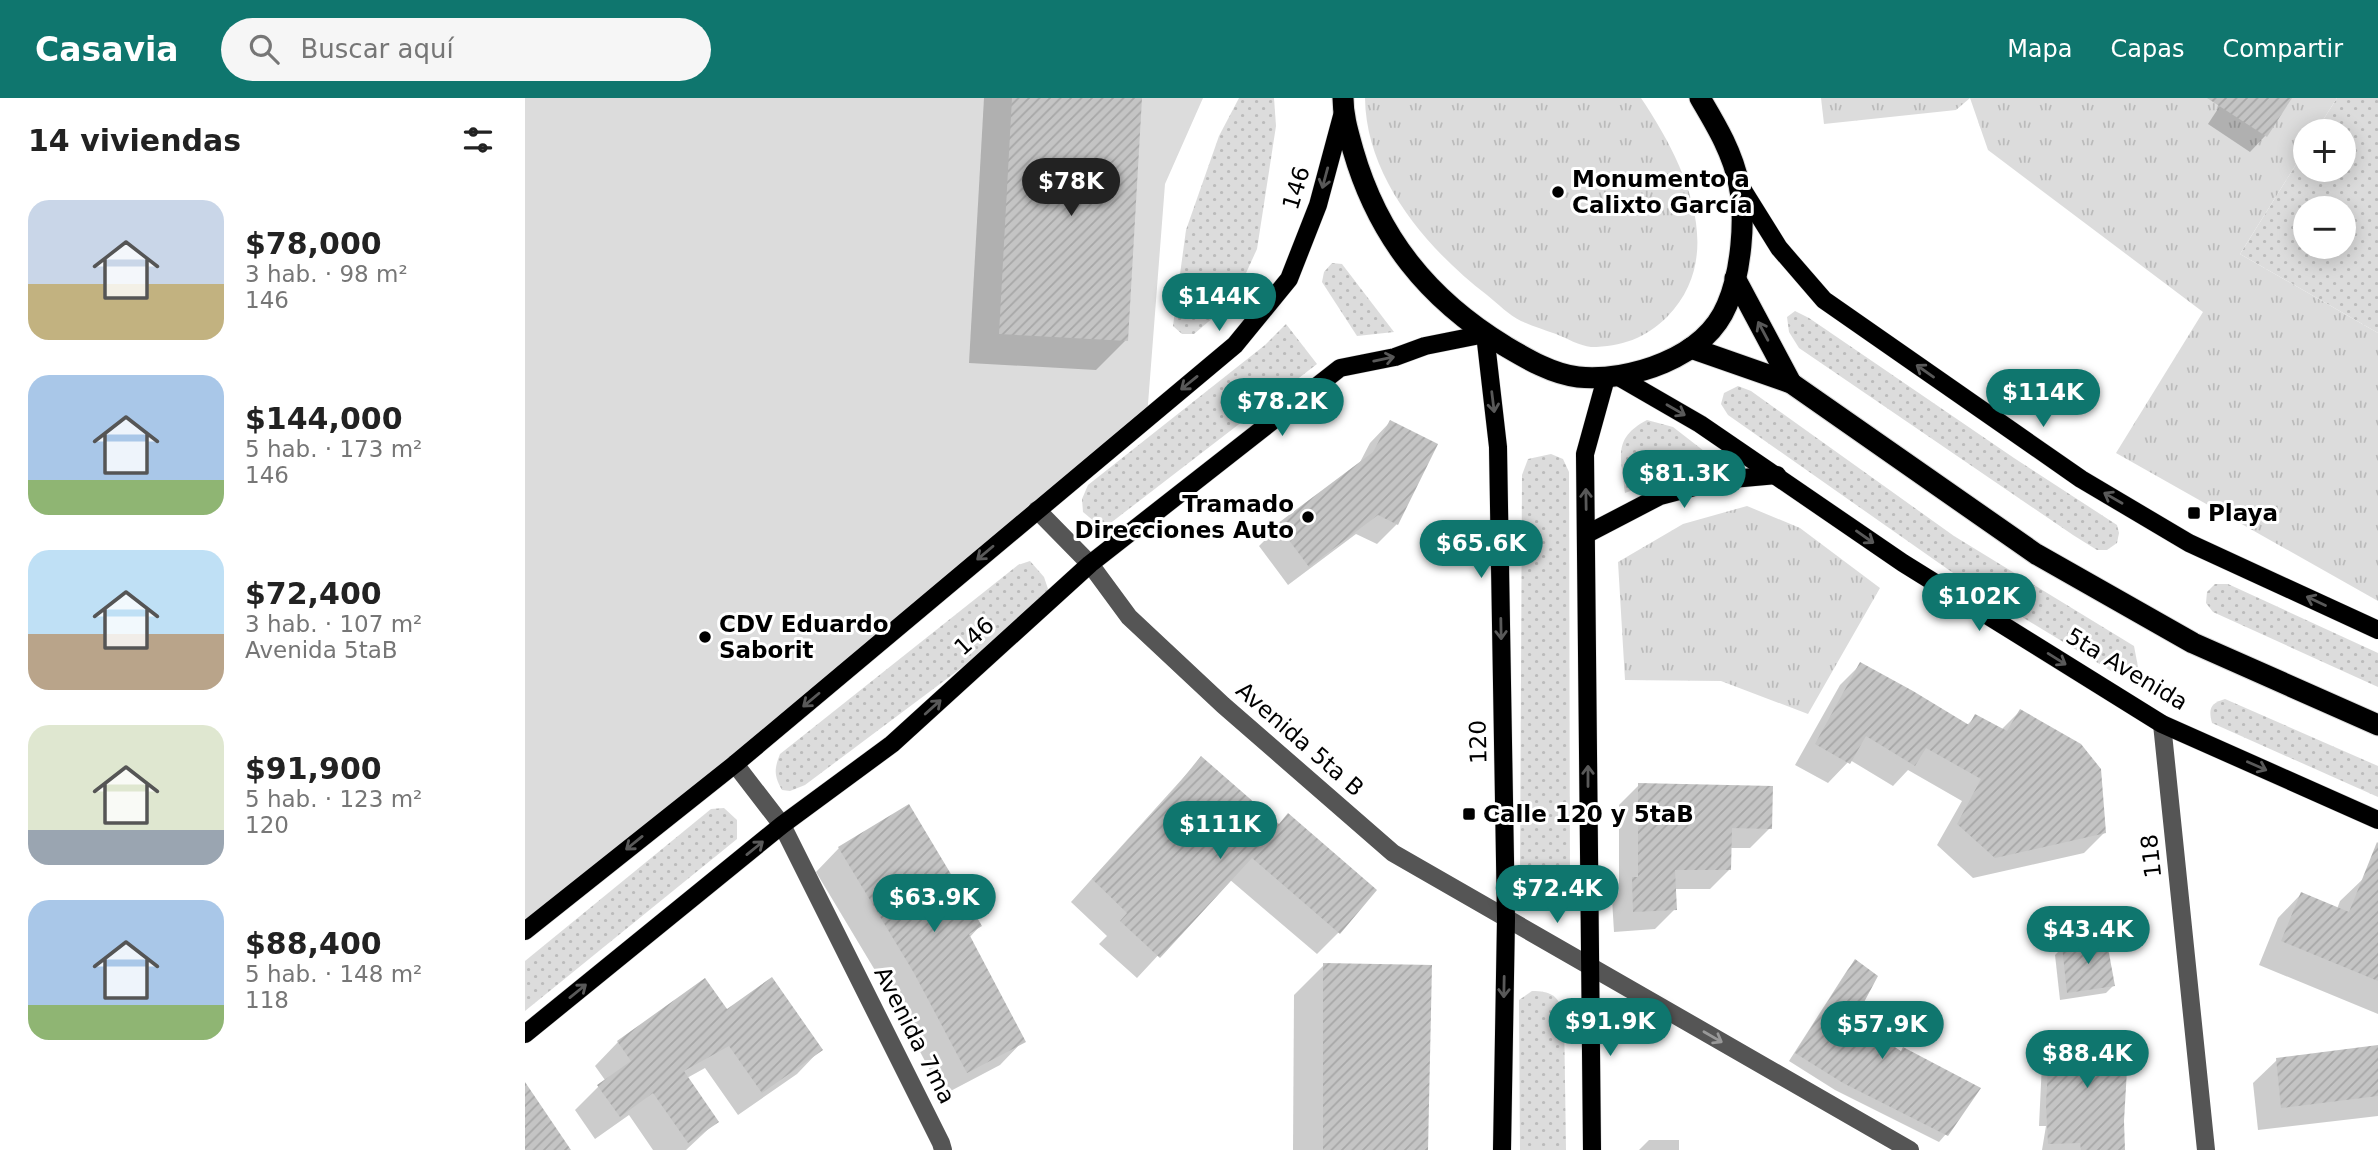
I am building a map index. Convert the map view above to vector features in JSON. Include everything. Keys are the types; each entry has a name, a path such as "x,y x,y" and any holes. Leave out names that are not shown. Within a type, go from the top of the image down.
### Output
{"highway":[{"path":"1343,105 1363,185 1386,230 1423,282 1485,334 1531,362 1575,376 1611,377 1654,366 1691,348 1710,331 1727,307 1735,278 1742,232 1739,185 1721,133 1700,98"},
{"path":"1735,278 1791,383"},
{"path":"1691,348 1791,383 2036,554 2193,643 2378,724"}],"main road":[{"name":"146","path":"525,930 734,764 1235,345 1289,279 1318,205 1343,105"},
{"path":"1739,185 1779,248 1824,300 1835,308 2081,479 2189,543 2378,630"},
{"name":"146","path":"525,1034 782,825 892,744 1090,564 1340,368 1485,334"},
{"name":"120","path":"1485,334 1498,447 1506,919 1501,1150"},
{"path":"1592,1150 1585,454 1611,377"},
{"name":"5ta Avenida","path":"1611,377 1700,424 1903,563 2162,724 2378,820"},
{"path":"1587,534 1660,496 1721,480 1777,475"}],"street":[{"name":"Avenida 5ta B","path":"1037,509 1090,564 1129,617 1223,705 1394,853 1910,1150"},
{"name":"118","path":"2162,724 2206,1150"},
{"name":"Avenida 7ma","path":"734,764 782,825 945,1148"}],"green space":[{"name":"CDV Eduardo Saborit","path":"525,98 1203,98 1165,184 1147,417 525,931"},
{"path":"1239,98 1274,98 1276,126 1257,249 1241,284 1215,316 1194,334 1182,334 1173,326 1186,230 1219,136"},
{"path":"1365,98 1641,98 1671,149 1693,206 1697,236 1695,264 1686,292 1667,317 1650,331 1613,345 1582,345 1517,319 1443,256 1422,234 1404,209 1376,156 1368,128"},
{"path":"1821,98 1970,98 1956,110 1824,124"},
{"path":"1970,98 2337,98 2324,119 2293,119 2293,169 2240,254 2378,333 2378,601 2116,453 2203,312 1988,150"},
{"path":"2337,98 2378,98 2378,333 2240,254 2293,169 2293,182 2356,182 2356,119 2324,119"},
{"path":"1332,263 1342,264 1394,332 1357,336 1322,282 1324,272"},
{"path":"1795,311 2117,525 2117,543 2107,550 2097,550 1799,348 1789,332 1787,317"},
{"path":"1286,324 1317,364 1108,525 1095,522 1083,512 1082,499 1088,485 1265,345"},
{"path":"1738,386 1751,391 1954,536 2134,646 2138,667 2131,674 2121,677 1976,589 1728,415 1721,404 1724,393"},
{"path":"1647,420 1673,427 1722,465 1665,478 1625,493 1621,460 1623,442 1628,434"},
{"path":"1551,454 1563,459 1569,472 1570,886 1563,899 1548,901 1533,896 1520,881 1522,475 1528,459"},
{"path":"1747,506 1800,528 1880,588 1808,714 1721,681 1625,680 1618,562 1683,524"},
{"path":"1030,561 1044,577 1049,592 1036,612 805,785 790,791 782,790 776,772 780,754 1018,565"},
{"path":"2215,584 2228,584 2378,653 2378,687 2213,612 2206,603 2207,592"},
{"path":"2225,699 2378,766 2378,797 2212,723 2212,707"},
{"path":"724,808 737,820 737,839 525,1011 525,961 711,809"},
{"path":"1532,991 1553,995 1564,1013 1566,1150 1520,1150 1519,1000"}],"building":[{"path":"1012,98 1142,98 1128,341 999,334"},
{"path":"2207,98 2292,98 2267,137"},
{"path":"1390,420 1438,444 1398,525 1378,515 1309,567 1277,524 1373,452"},
{"path":"1860,662 1969,725 1975,714 2007,731 2020,709 2081,744 2101,769 2106,833 1995,858 1957,824 1981,779 1926,748 1915,766 1866,736 1850,764 1815,744"},
{"path":"1201,756 1279,824 1288,813 1377,890 1340,934 1252,858 1160,958 1120,921 1127,913 1092,879 1167,798"},
{"path":"1638,783 1773,786 1772,829 1732,828 1731,870 1675,870 1677,910 1633,912 1632,877 1638,877"},
{"path":"909,804 982,926 969,934 1026,1042 967,1073 914,973 838,847"},
{"path":"2377,842 2378,981 2281,941 2301,892 2349,912"},
{"path":"2106,937 2115,986 2067,993 2062,946"},
{"path":"1855,959 1878,976 1854,1021 1901,1051 1903,1047 1981,1088 1948,1136 1843,1083 1795,1053"},
{"path":"1323,963 1432,965 1428,1150 1323,1150"},
{"path":"772,977 823,1050 762,1093 729,1046 684,1071 719,1122 688,1143 653,1093 620,1117 597,1085 631,1061 617,1041 705,978 727,1009"},
{"path":"2050,1032 2129,1035 2125,1150 2081,1150 2080,1143 2048,1144 2046,1104"},
{"path":"2378,1045 2378,1096 2281,1108 2276,1058"},
{"path":"525,1082 571,1150 525,1150"}],"place":[{"name":"Monumento a Calixto García","path":"1558,192"},
{"name":"Playa","path":"2194,513"},
{"name":"Tramado Direcciones Auto","path":"1308,517"},
{"name":"CDV Eduardo Saborit","path":"705,637"},
{"name":"Calle 120 y 5taB","path":"1469,814"}]}
